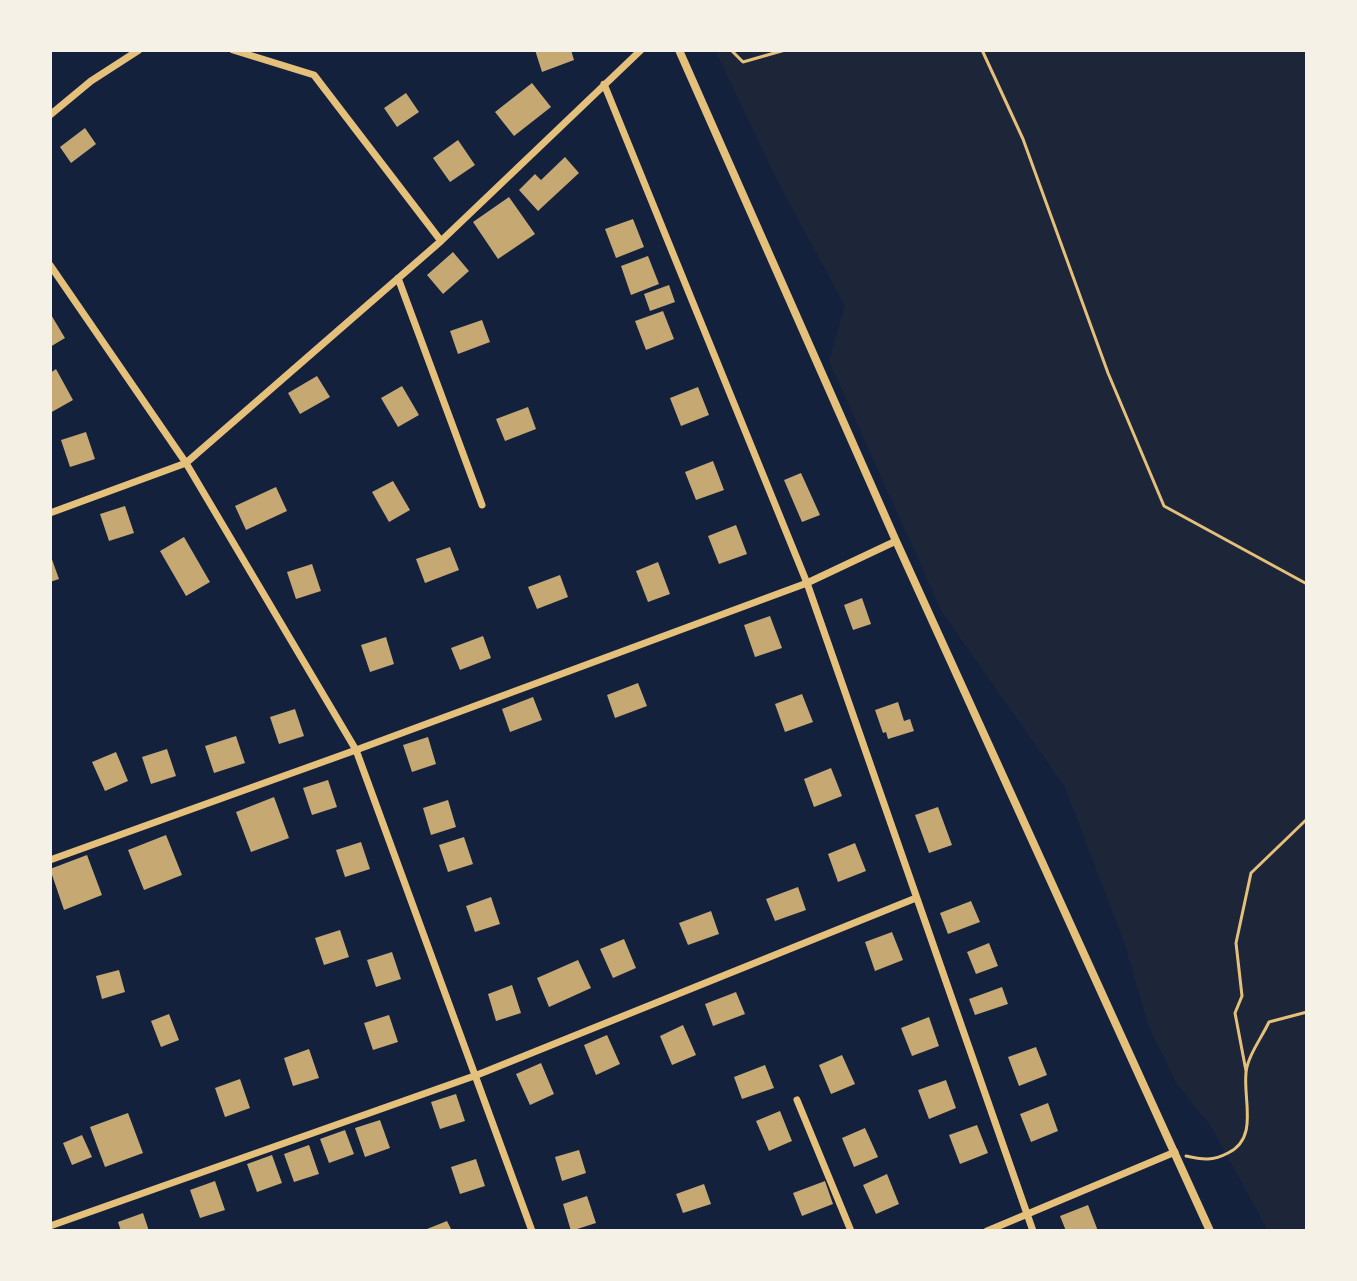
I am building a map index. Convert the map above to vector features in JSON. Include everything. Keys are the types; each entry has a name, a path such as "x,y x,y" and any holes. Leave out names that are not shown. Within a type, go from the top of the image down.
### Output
{"street":[{"path":"50,115 91,81 139,50"},
{"path":"233,50 314,75 441,241"},
{"path":"50,513 186,463 441,241 641,50"},
{"path":"679,50 896,541 1210,1231"},
{"path":"604,84 807,583 1033,1231"},
{"path":"50,265 186,463 356,750 532,1231"},
{"path":"398,278 482,505"},
{"path":"50,860 807,583 896,541"},
{"path":"50,1226 477,1075 916,898"},
{"path":"797,1100 851,1231"},
{"path":"987,1231 1175,1152"}],"path":[{"path":"731,50 743,62 785,50"},
{"path":"982,50 1023,139 1108,373 1164,506 1307,584"},
{"path":"1175,1152 1208,1160 1234,1150 1244,1140 1248,1107 1246,1071 1235,1013 1242,996 1236,943 1251,873 1307,819"},
{"path":"1246,1071 1269,1022 1307,1012"}],"shaded area":[{"path":"715,50 1307,50 1307,1231 1268,1231 1212,1128 1176,1083 1149,1027 1124,942 1065,787 942,612 829,361 845,306 779,184"}],"building":[{"path":"535,50 571,50 574,60 542,72"},
{"path":"532,83 551,107 514,136 495,112"},
{"path":"406,93 419,112 397,127 384,108"},
{"path":"85,128 96,144 71,163 60,147"},
{"path":"458,140 475,165 450,182 433,158"},
{"path":"565,157 579,173 538,211 519,190 535,174 541,180"},
{"path":"509,197 535,234 498,259 473,222"},
{"path":"633,219 644,247 616,258 605,229"},
{"path":"453,252 469,271 443,294 427,275"},
{"path":"648,256 659,284 631,295 621,266"},
{"path":"669,285 675,302 650,311 644,294"},
{"path":"663,311 674,339 646,350 635,321"},
{"path":"50,313 65,338 50,347"},
{"path":"482,320 490,342 458,354 450,331"},
{"path":"56,369 73,400 50,413 50,373"},
{"path":"317,376 330,397 300,414 288,393"},
{"path":"402,386 419,415 398,427 381,398"},
{"path":"698,387 709,415 681,426 670,398"},
{"path":"528,407 536,429 505,441 496,419"},
{"path":"86,432 95,459 70,467 61,440"},
{"path":"713,461 724,490 696,500 685,472"},
{"path":"801,473 820,515 802,522 784,480"},
{"path":"393,481 410,510 389,522 372,492"},
{"path":"276,487 287,511 246,530 235,506"},
{"path":"125,506 134,533 109,541 100,514"},
{"path":"736,525 747,554 719,564 708,536"},
{"path":"184,537 210,582 186,596 160,551"},
{"path":"450,547 459,570 425,583 416,559"},
{"path":"50,554 59,579 50,582"},
{"path":"658,562 670,594 648,602 636,571"},
{"path":"312,564 321,591 296,599 287,572"},
{"path":"560,575 568,597 537,609 528,587"},
{"path":"862,598 871,624 853,630 844,605"},
{"path":"770,616 782,648 755,657 744,625"},
{"path":"483,636 491,658 460,670 451,648"},
{"path":"386,637 394,664 370,672 361,645"},
{"path":"638,683 647,706 615,718 607,695"},
{"path":"802,694 813,722 785,732 775,704"},
{"path":"533,697 542,720 510,732 502,709"},
{"path":"898,702 904,721 910,719 914,731 888,739 875,710"},
{"path":"295,709 304,736 279,744 270,717"},
{"path":"236,736 245,763 214,773 205,746"},
{"path":"428,737 436,764 412,772 403,745"},
{"path":"167,749 176,776 151,784 142,757"},
{"path":"116,752 128,781 105,791 92,762"},
{"path":"831,768 842,796 814,807 804,779"},
{"path":"328,780 337,807 312,815 303,788"},
{"path":"274,797 289,838 251,852 236,812"},
{"path":"448,800 456,827 431,835 423,808"},
{"path":"938,807 952,845 929,853 915,815"},
{"path":"166,835 182,875 144,890 128,850"},
{"path":"464,837 473,864 448,872 439,845"},
{"path":"361,842 370,869 345,877 336,850"},
{"path":"855,843 866,871 838,882 828,854"},
{"path":"87,855 102,895 64,910 50,869"},
{"path":"798,887 806,910 775,921 766,899"},
{"path":"491,897 500,924 475,932 466,906"},
{"path":"971,901 980,922 948,934 940,913"},
{"path":"711,911 719,934 688,945 679,923"},
{"path":"340,930 349,957 324,965 315,938"},
{"path":"892,932 903,960 875,971 865,942"},
{"path":"624,939 636,968 613,978 600,949"},
{"path":"989,943 998,966 976,974 967,952"},
{"path":"392,952 401,979 376,987 367,960"},
{"path":"578,960 591,988 549,1007 537,978"},
{"path":"119,970 125,992 102,999 96,976"},
{"path":"512,985 521,1013 496,1021 488,994"},
{"path":"1002,987 1008,1004 975,1015 969,999"},
{"path":"736,992 745,1014 713,1026 705,1004"},
{"path":"169,1014 179,1040 161,1047 151,1021"},
{"path":"389,1015 398,1042 373,1050 364,1023"},
{"path":"929,1017 939,1046 912,1056 901,1028"},
{"path":"683,1025 696,1055 672,1065 660,1036"},
{"path":"607,1035 620,1064 596,1075 584,1045"},
{"path":"1036,1047 1047,1075 1019,1086 1008,1057"},
{"path":"309,1049 319,1078 293,1086 284,1058"},
{"path":"842,1055 855,1084 831,1094 819,1065"},
{"path":"541,1063 554,1094 530,1105 516,1074"},
{"path":"765,1065 774,1088 742,1099 734,1077"},
{"path":"240,1079 250,1108 225,1117 215,1088"},
{"path":"946,1080 956,1108 929,1119 918,1090"},
{"path":"456,1094 465,1121 440,1129 431,1102"},
{"path":"1048,1103 1058,1131 1031,1142 1020,1114"},
{"path":"780,1111 792,1141 769,1151 756,1121"},
{"path":"128,1113 143,1153 105,1167 90,1127"},
{"path":"380,1120 390,1148 365,1157 355,1128"},
{"path":"977,1125 988,1153 960,1164 949,1135"},
{"path":"865,1128 878,1157 854,1167 842,1138"},
{"path":"345,1130 354,1154 329,1163 320,1139"},
{"path":"82,1135 92,1157 72,1165 63,1143"},
{"path":"309,1145 319,1174 294,1182 284,1154"},
{"path":"579,1150 586,1173 562,1181 555,1157"},
{"path":"272,1155 282,1183 257,1192 247,1164"},
{"path":"476,1159 485,1186 460,1194 451,1167"},
{"path":"887,1174 899,1204 876,1214 863,1185"},
{"path":"215,1181 225,1210 200,1218 190,1190"},
{"path":"825,1181 833,1204 802,1216 793,1193"},
{"path":"704,1184 711,1204 683,1213 676,1194"},
{"path":"587,1196 596,1223 571,1231 563,1204"},
{"path":"1088,1205 1098,1231 1066,1231 1060,1216"},
{"path":"143,1213 149,1231 121,1231 118,1222"},
{"path":"447,1221 452,1231 422,1231"}]}
